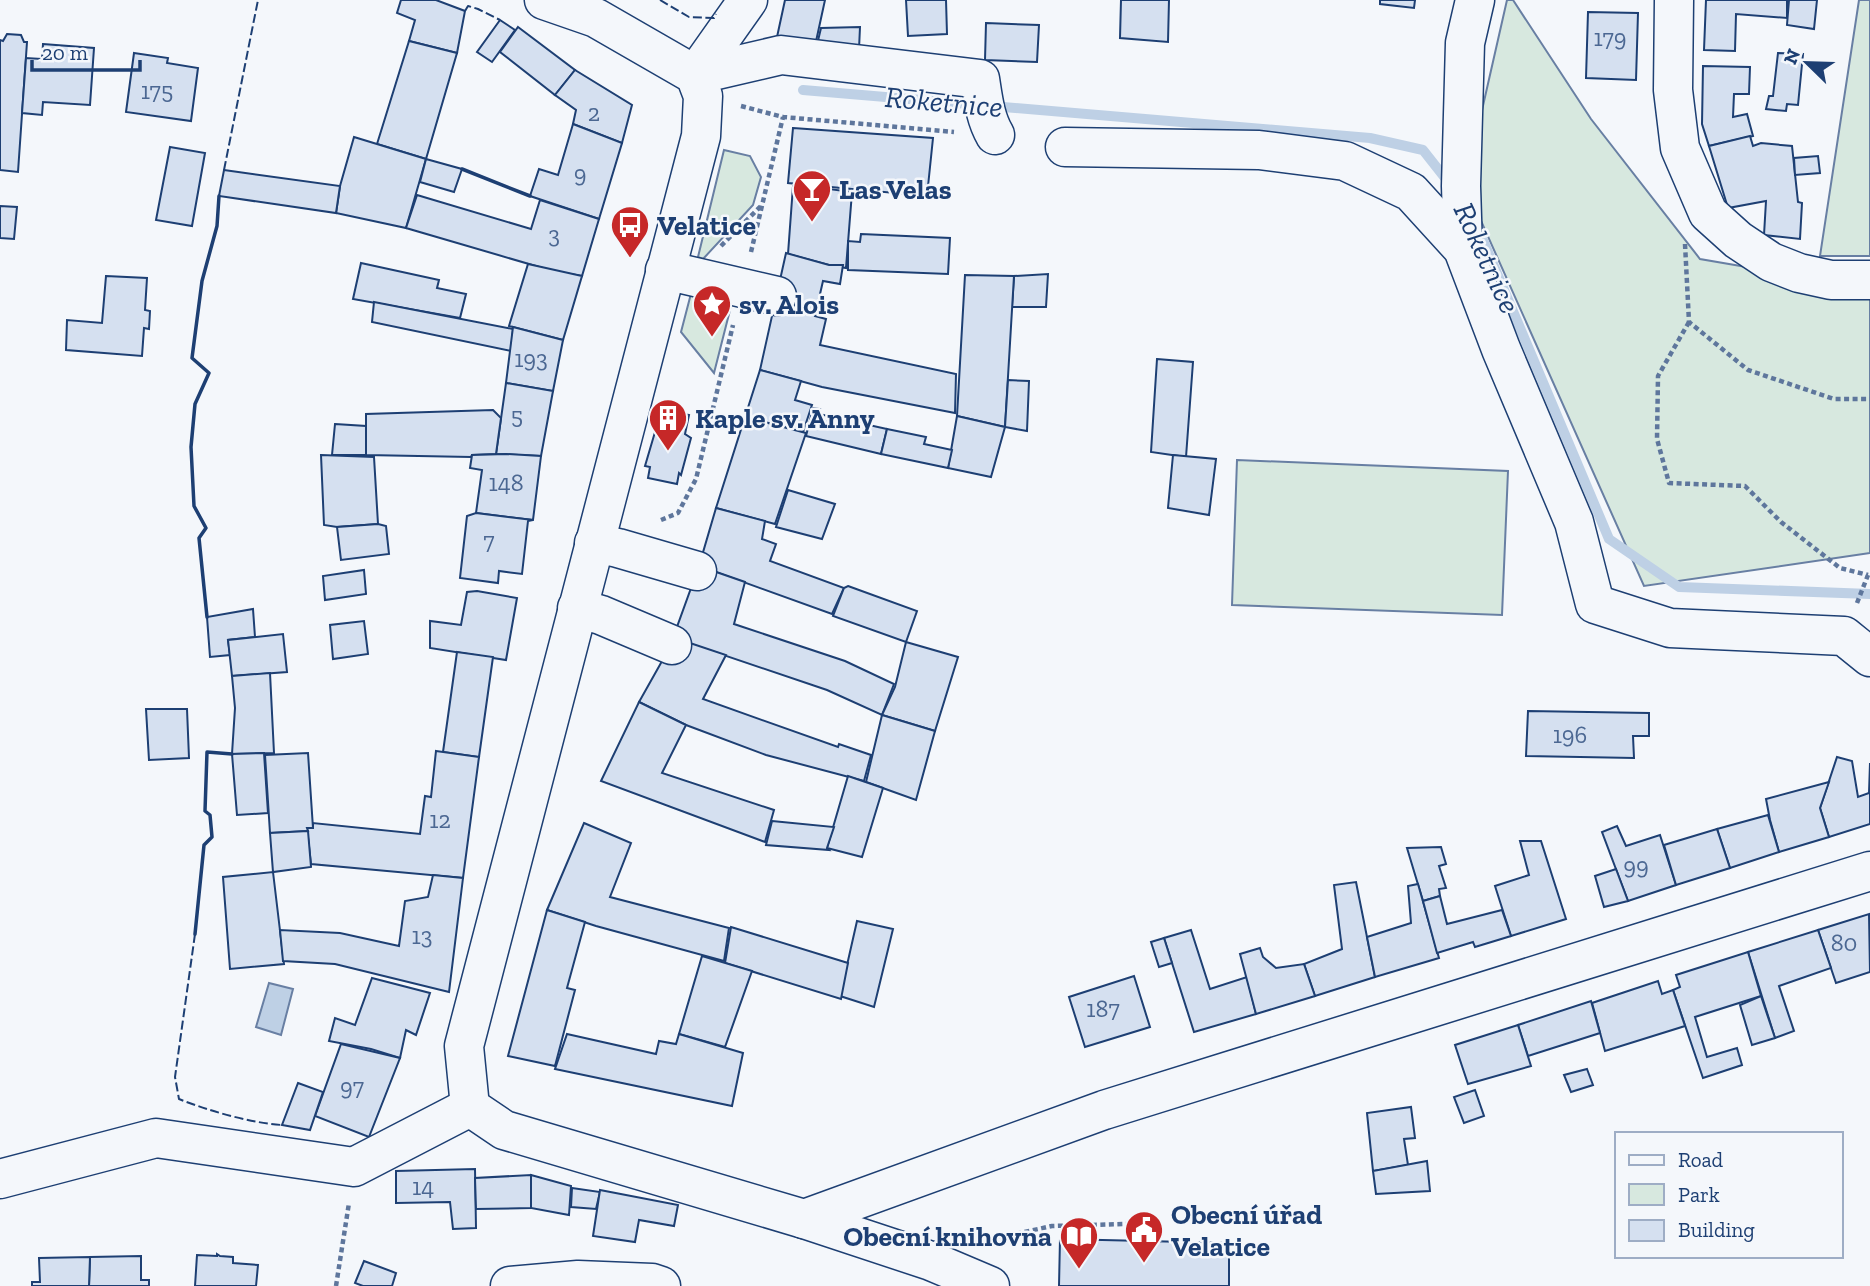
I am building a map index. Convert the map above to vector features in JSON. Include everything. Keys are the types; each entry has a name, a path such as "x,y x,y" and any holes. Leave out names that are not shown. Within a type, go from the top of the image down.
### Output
{"street":[{"path":"544,0 596,18 699,86"},
{"path":"470,1107 464,1046 594,543 678,273 701,136 699,86 748,0"},
{"path":"1475,0 1465,43 1461,197 1463,249 1574,522 1595,604 1670,628 1844,636 1870,657"},
{"path":"1674,0 1672,90 1680,148 1708,213 1738,240 1771,262 1790,270 1831,280 1870,280"},
{"path":"699,86 781,55 980,79 989,120"},
{"path":"1065,147 1259,150 1345,161 1411,192 1463,249"},
{"path":"678,273 760,292"},
{"path":"594,543 697,571"},
{"path":"577,608 601,615 671,645"},
{"path":"804,1219 1104,1110 1870,871"},
{"path":"0,1179 156,1138 354,1167 470,1107"},
{"path":"470,1107 504,1130 804,1219 931,1261 989,1286"},
{"path":"510,1286 578,1280 652,1283 661,1286"}],"path":[{"path":"699,86 783,117 989,120"},
{"path":"656,522 678,513 696,479 760,292 762,205 783,117"},
{"path":"678,273 762,205"},
{"path":"1685,242 1689,322 1658,376 1657,439 1670,483 1745,486 1781,522 1840,568 1869,575 1856,605"},
{"path":"1689,322 1748,370 1835,400 1870,399"},
{"path":"335,1286 354,1167"},
{"path":"975,1242 1052,1226 1159,1223 1160,1242"}],"green space":[{"path":"1507,0 1513,0 1591,119 1700,259 1870,288 1870,553 1644,586 1465,185"},
{"path":"1859,0 1870,0 1870,256 1820,256"},
{"path":"724,150 750,156 761,177 753,205 703,259 698,257"},
{"path":"693,286 731,294 730,310 714,373 681,332"},
{"path":"1237,460 1508,471 1502,615 1232,605"}],"water":[{"path":"269,983 293,989 281,1035 256,1027"}],"building":[{"path":"401,0 436,0 465,11 457,53 409,41 415,20 397,13"},
{"path":"785,0 825,0 815,46 777,37"},
{"path":"906,0 946,0 947,34 908,36"},
{"path":"1121,0 1169,0 1168,42 1120,38"},
{"path":"1380,0 1415,0 1414,8 1380,4"},
{"path":"1706,0 1787,0 1787,18 1736,14 1735,51 1704,50"},
{"path":"1789,0 1817,0 1814,29 1787,25"},
{"path":"1588,12 1638,13 1636,80 1586,78"},
{"path":"500,20 515,30 492,62 477,52"},
{"path":"986,23 1039,25 1037,62 985,60"},
{"path":"518,27 575,70 555,95 500,52"},
{"path":"860,27 859,49 816,49 821,28"},
{"path":"7,34 21,35 24,42 27,42 18,172 0,170 0,40 3,41"},
{"path":"409,41 457,53 426,159 377,144"},
{"path":"43,44 94,48 90,105 43,102 42,115 22,113 26,58 42,59"},
{"path":"134,53 168,58 167,63 198,68 191,121 126,112"},
{"path":"1778,53 1803,54 1798,105 1787,104 1786,111 1766,109 1769,96 1773,96"},
{"path":"1703,66 1750,67 1749,94 1734,94 1733,117 1747,114 1753,136 1709,146 1702,124"},
{"path":"575,70 632,105 622,143 573,124 576,110 555,95"},
{"path":"573,124 622,143 599,219 530,196 539,169 558,175"},
{"path":"793,128 933,138 927,196 788,183"},
{"path":"1750,136 1753,146 1761,143 1792,146 1798,202 1802,203 1800,239 1764,235 1766,201 1728,208 1709,146"},
{"path":"354,137 426,159 406,228 336,213 340,186"},
{"path":"170,147 205,153 192,226 156,220"},
{"path":"1818,156 1820,173 1795,175 1794,158"},
{"path":"426,159 462,169 454,192 420,182"},
{"path":"224,170 340,186 336,213 219,196"},
{"path":"793,186 852,192 846,268 788,254"},
{"path":"417,195 531,229 540,200 599,219 582,276 553,271 406,228"},
{"path":"0,206 17,207 14,239 0,238"},
{"path":"861,234 950,238 948,274 848,270 848,241 860,242"},
{"path":"786,253 829,265 843,265 840,284 823,281 815,316 826,319 820,345 956,374 955,413 822,387 760,370"},
{"path":"361,263 439,280 437,288 466,294 460,318 353,299"},
{"path":"528,264 582,276 563,340 509,326"},
{"path":"1048,274 1046,307 1012,307 1014,276"},
{"path":"965,275 1014,276 1005,427 957,416"},
{"path":"106,276 147,278 145,310 150,311 149,329 144,328 142,356 66,350 67,320 102,323"},
{"path":"374,302 513,329 511,351 372,322"},
{"path":"513,327 563,340 553,391 506,383"},
{"path":"1157,359 1193,362 1186,457 1151,452"},
{"path":"760,370 801,381 795,400 812,405 803,432 745,417"},
{"path":"1008,380 1029,381 1027,431 1005,427"},
{"path":"506,383 553,391 541,456 496,454"},
{"path":"813,408 820,409 819,414 887,429 881,454 806,436"},
{"path":"493,410 501,418 496,454 471,457 366,455 366,414"},
{"name":"Kaple sv. Anny","path":"667,410 689,415 685,434 691,438 677,484 648,478 650,467 645,466 655,432 660,431"},
{"path":"957,416 1005,427 991,477 948,468"},
{"path":"745,417 806,433 775,524 716,508"},
{"path":"335,424 366,426 366,455 332,455"},
{"path":"887,429 926,437 924,444 952,450 948,468 881,454"},
{"path":"321,455 374,457 378,524 337,527 324,525"},
{"path":"472,455 541,456 533,520 476,513 482,470 470,468"},
{"path":"1173,455 1216,459 1209,515 1168,508"},
{"path":"788,490 835,504 822,539 776,527"},
{"path":"716,508 765,521 762,539 776,544 770,561 844,588 832,614 699,566"},
{"path":"476,513 533,520 528,521 522,574 499,571 498,583 460,578 467,516"},
{"path":"378,524 386,526 389,554 341,560 337,527"},
{"path":"699,566 745,582 734,624 845,661 894,684 882,715 827,690 673,638"},
{"path":"364,570 366,594 325,600 323,576"},
{"path":"848,586 917,611 906,642 833,616 844,588"},
{"path":"477,591 517,598 506,660 430,648 430,621 461,625 467,592"},
{"path":"253,609 255,637 228,640 230,655 210,657 207,617"},
{"path":"364,621 368,654 333,659 330,625"},
{"path":"283,634 287,672 232,676 228,640"},
{"path":"675,638 726,655 703,699 838,747 839,744 871,755 864,781 766,755 686,725 639,702"},
{"path":"906,642 958,657 935,731 882,715 895,687"},
{"path":"457,652 493,657 479,757 443,752"},
{"path":"270,673 274,753 232,754 235,708 232,676"},
{"path":"639,702 686,725 662,773 774,810 765,842 601,781"},
{"path":"146,709 187,709 189,758 149,760"},
{"path":"1528,711 1649,713 1649,736 1633,736 1634,758 1526,756"},
{"path":"882,715 935,731 916,800 866,782"},
{"path":"436,751 479,757 463,878 311,864 307,828 313,828 313,823 420,834 425,796 431,797"},
{"path":"264,753 268,813 237,815 232,754"},
{"path":"308,753 313,828 307,828 308,831 270,833 265,755"},
{"path":"1837,757 1852,761 1858,797 1869,793 1870,763 1870,824 1829,837 1820,808"},
{"path":"848,776 883,788 862,857 827,848"},
{"path":"1829,782 1820,808 1829,837 1779,852 1766,799"},
{"path":"1768,815 1779,852 1730,868 1717,829"},
{"path":"772,821 834,827 827,848 829,850 766,845"},
{"path":"584,823 631,843 610,897 729,928 724,961 547,910"},
{"path":"1617,826 1626,846 1660,835 1676,885 1628,901 1602,832"},
{"path":"1717,829 1730,868 1676,885 1664,845"},
{"path":"308,831 311,867 273,872 270,833"},
{"path":"1520,841 1541,841 1566,919 1511,936 1495,886 1529,875"},
{"path":"1441,847 1446,864 1439,866 1446,888 1439,889 1440,896 1423,901 1407,848"},
{"path":"1616,869 1628,901 1604,907 1595,876"},
{"path":"273,872 284,964 230,969 223,877"},
{"path":"433,875 463,878 449,992 335,964 283,961 280,930 340,933 399,946 405,901 428,897"},
{"path":"1356,882 1375,977 1315,996 1304,964 1342,949 1334,885"},
{"path":"1418,884 1439,958 1375,977 1367,937 1411,923 1408,886"},
{"path":"1440,896 1447,924 1502,910 1511,936 1475,947 1473,942 1437,953 1423,901"},
{"path":"547,910 585,922 567,988 575,990 555,1066 508,1056"},
{"path":"1869,914 1870,972 1836,983 1818,930"},
{"path":"857,921 893,929 874,1007 840,996"},
{"path":"731,927 848,963 841,999 725,963"},
{"path":"1191,930 1210,989 1247,977 1256,1014 1194,1032 1164,938"},
{"path":"1818,930 1831,968 1779,986 1794,1031 1775,1038 1748,952"},
{"path":"1164,938 1172,963 1159,967 1151,942"},
{"path":"1260,948 1263,957 1276,968 1304,964 1315,996 1256,1014 1240,954"},
{"path":"1748,952 1761,996 1695,1017 1707,1057 1737,1048 1742,1065 1703,1078 1673,990 1680,987 1676,975"},
{"path":"702,956 752,971 725,1047 679,1034"},
{"path":"1134,976 1150,1027 1085,1047 1069,997"},
{"path":"372,978 430,993 416,1035 406,1030 400,1058 329,1041 335,1018 355,1025"},
{"path":"1658,981 1662,994 1673,990 1685,1026 1605,1051 1592,1003"},
{"path":"1761,996 1775,1038 1752,1045 1740,1005"},
{"path":"1591,1001 1600,1033 1528,1056 1518,1025"},
{"path":"1518,1025 1531,1066 1468,1084 1455,1045"},
{"path":"567,1034 656,1054 659,1041 676,1044 679,1034 743,1053 732,1106 555,1069"},
{"path":"341,1044 400,1058 369,1137 315,1116"},
{"path":"1587,1069 1593,1085 1571,1092 1564,1075"},
{"path":"298,1083 323,1092 310,1130 282,1125"},
{"path":"1475,1090 1484,1116 1464,1123 1454,1097"},
{"path":"1411,1107 1415,1138 1404,1139 1408,1165 1373,1171 1367,1113"},
{"path":"1427,1161 1430,1191 1376,1194 1373,1171"},
{"path":"475,1169 476,1228 453,1229 450,1202 396,1203 396,1171"},
{"path":"531,1175 531,1208 476,1209 475,1178"},
{"path":"531,1175 571,1186 569,1215 531,1208"},
{"path":"572,1188 600,1192 596,1209 571,1207"},
{"path":"600,1190 678,1205 674,1226 639,1220 635,1242 593,1236"},
{"name":"Obecní úřad Velatice","path":"1060,1239 1229,1243 1229,1286 1059,1286"},
{"path":"217,1254 233,1257 233,1263 258,1265 256,1286 195,1286 197,1255"},
{"path":"141,1256 141,1280 149,1280 149,1286 89,1286 90,1257"},
{"path":"90,1257 89,1286 32,1286 32,1282 40,1282 39,1258"},
{"path":"364,1261 396,1273 392,1286 363,1286 355,1283"}],"waterway":[{"name":"Roketnice","path":"803,90 1370,138 1423,150 1449,183"},
{"name":"Roketnice","path":"1477,226 1609,539 1679,587 1870,594"}],"fence":[{"path":"224,170 258,0"},
{"path":"660,0 689,17 714,18 716,14"},
{"path":"465,11 468,6 500,20"},
{"path":"195,934 175,1077 179,1099 230,1116 282,1125"}],"wall":[{"path":"462,169 530,196"},
{"path":"207,617 199,538 206,528 194,506 191,447 195,404 209,373 192,358 202,281 217,226 219,196"},
{"path":"195,934 204,845 212,837 210,815 205,811 207,752 232,754"}],"place":[{"name":"Las Velas","path":"812,223"},
{"name":"Velatice","path":"630,259"},
{"name":"sv. Alois","path":"712,338"},
{"name":"Kaple sv. Anny","path":"668,452"},
{"name":"Obecní úřad Velatice","path":"1144,1264"},
{"name":"Obecní knihovna","path":"1079,1270"}]}
